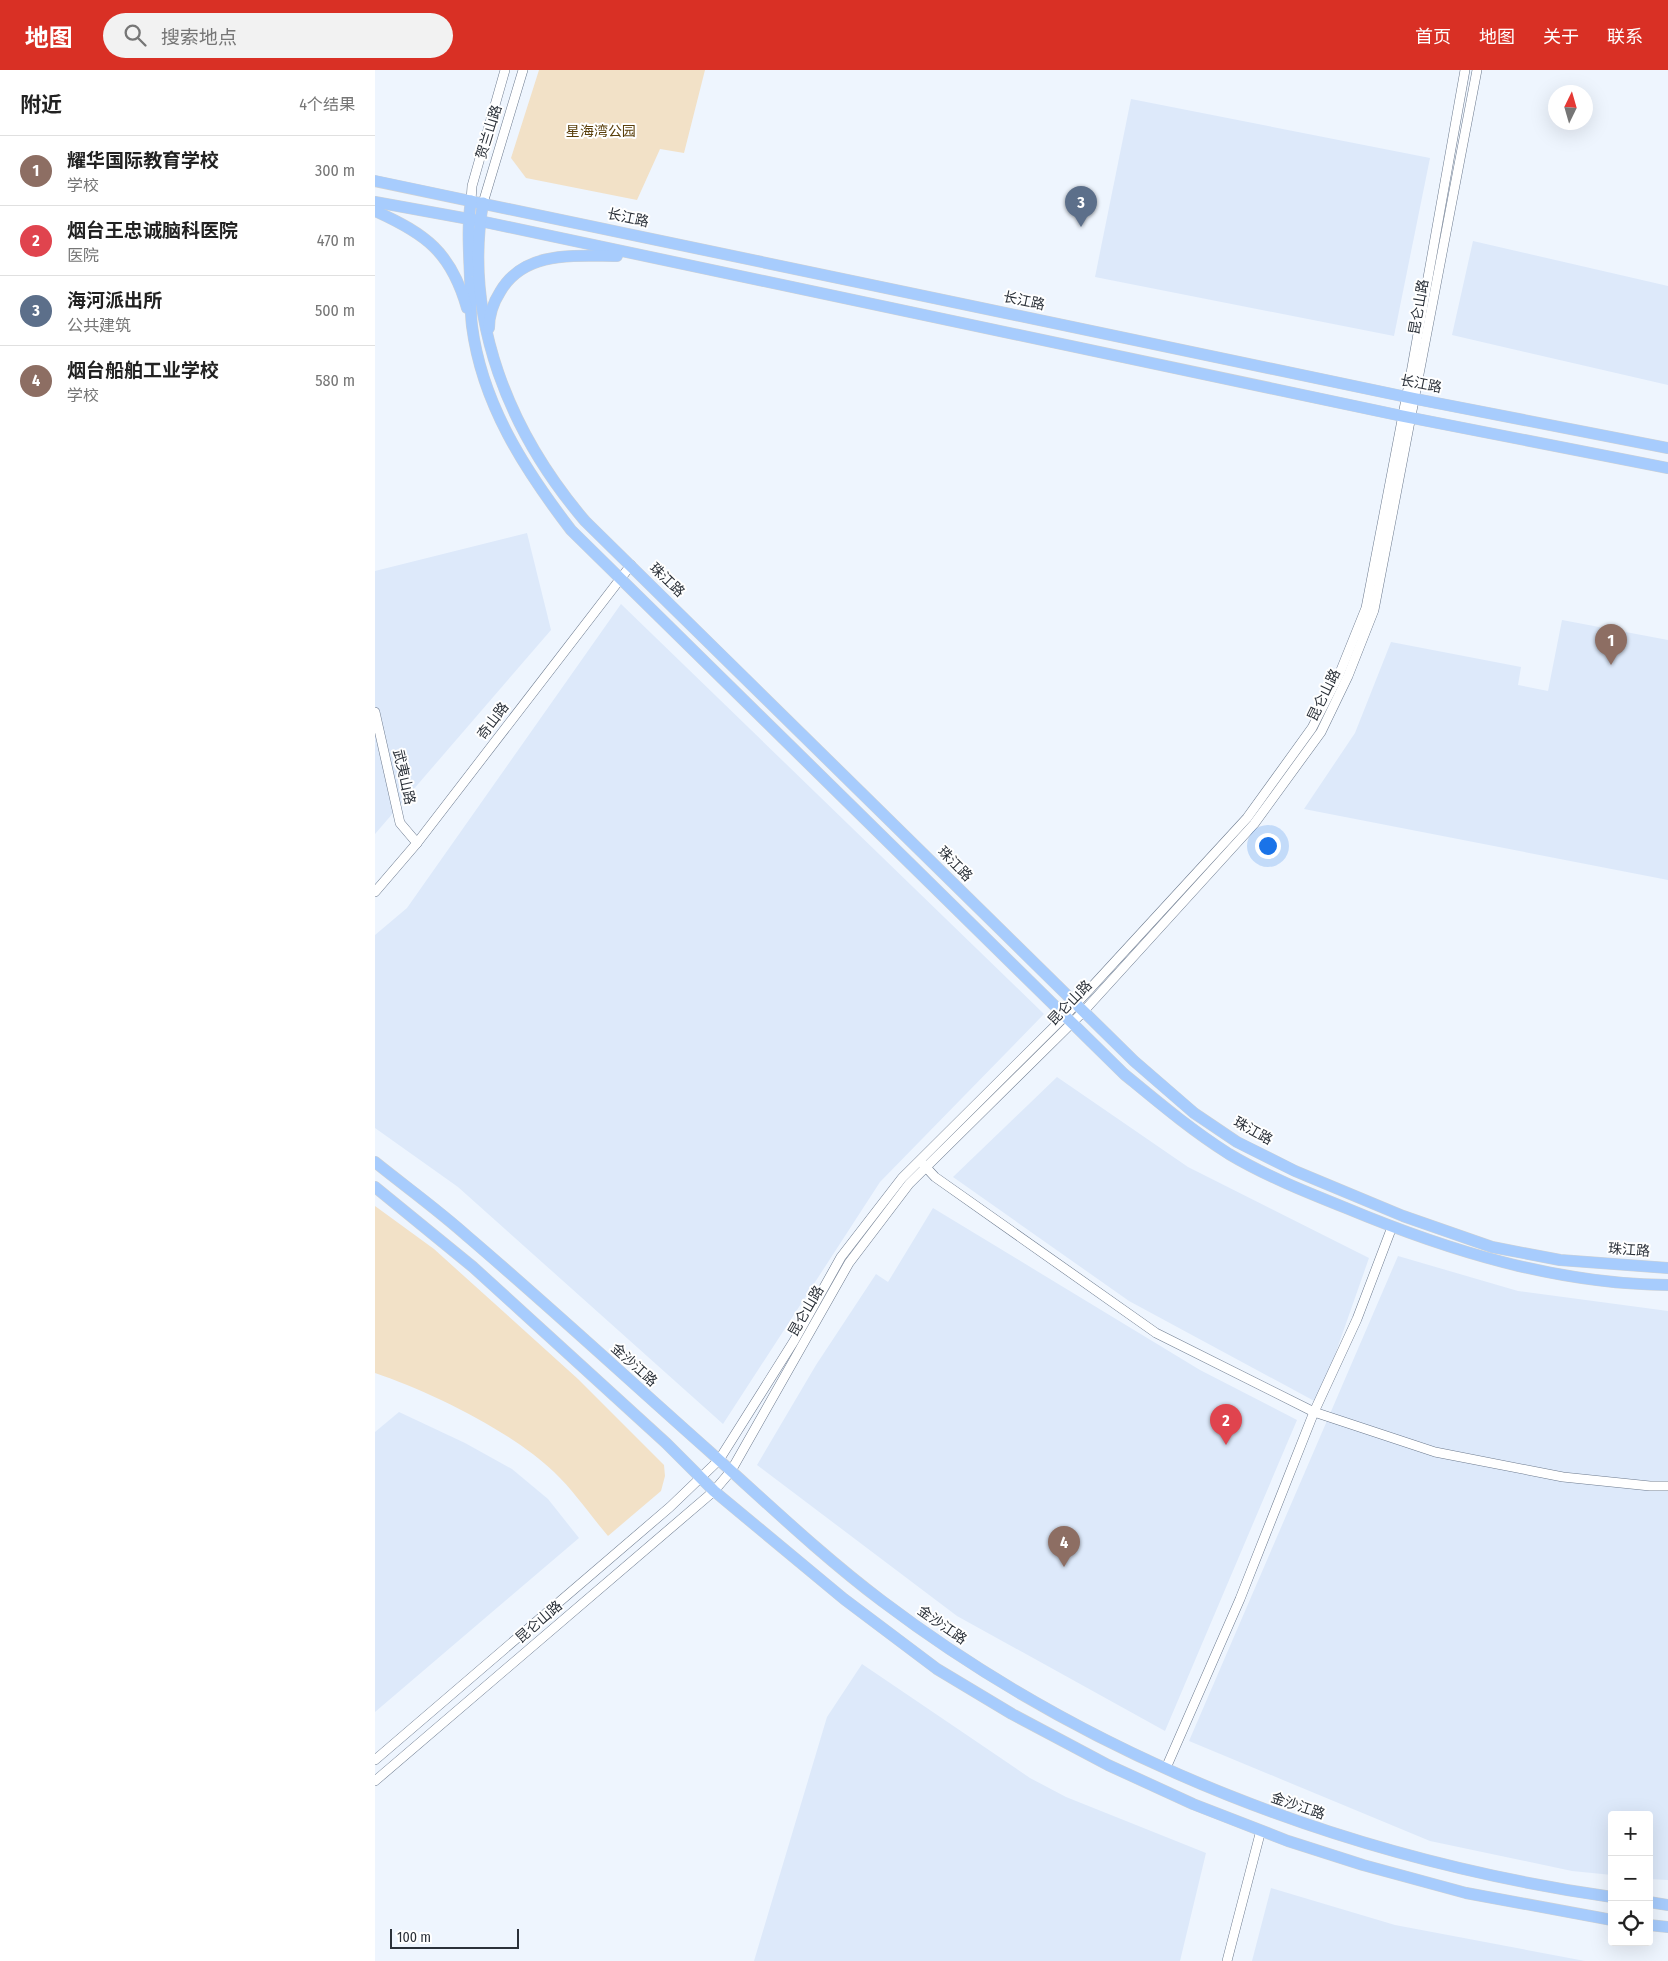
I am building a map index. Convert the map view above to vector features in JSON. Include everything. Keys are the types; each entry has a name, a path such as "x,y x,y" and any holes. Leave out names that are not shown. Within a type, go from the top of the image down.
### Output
{"main road":[{"name":"长江路","path":"375,181 1411,398 1668,448"},
{"path":"471,201 468,220 472,326"},
{"path":"375,202 480,222 1407,417 1668,468"},
{"name":"珠江路","path":"483,203 478,262 481,300 489,340 510,407 532,449 564,496 585,521 1134,1061 1194,1113 1237,1142 1295,1171 1403,1216 1492,1247 1560,1260 1668,1268"},
{"path":"375,211 417,231 444,255 462,291 472,326 481,372 514,447 538,486 571,530 621,577 1123,1074 1186,1126 1231,1154 1288,1184 1392,1227 1488,1260 1555,1274 1609,1282 1668,1285"},
{"path":"489,340 490,314 496,299 506,280 521,268 536,262 563,257 636,255"},
{"name":"金沙江路","path":"375,1162 465,1234 731,1471 872,1593 945,1647 1022,1695 1095,1734 1166,1768 1273,1813 1355,1841 1516,1881 1608,1895"},
{"path":"375,1187 473,1267 714,1491 844,1599 937,1669 1012,1714 1108,1765 1193,1804 1261,1830 1363,1865 1466,1893 1608,1919"},
{"path":"1653,1903 1668,1905"},
{"path":"1653,1925 1668,1927"}],"street":[{"name":"贺兰山路","path":"471,201 472,186 505,70"},
{"name":"贺兰山路","path":"483,203 523,70"},
{"name":"昆仑山路","path":"1411,398 1465,70"},
{"name":"昆仑山路","path":"375,1782 714,1491 731,1471 849,1263 903,1192 1079,1008 1247,818 1312,728 1339,675 1366,608 1411,398 1477,70"},
{"name":"奇山路","path":"375,892 417,844 631,565"},
{"name":"武夷山路","path":"375,712 400,823 417,844"},
{"name":"昆仑山路","path":"375,1760 702,1478 719,1460 794,1341 841,1258 902,1178 1067,1020"},
{"path":"919,1161 935,1178 1155,1333 1314,1412 1435,1452 1563,1477 1650,1486 1668,1486"},
{"path":"1166,1768 1240,1599 1314,1412 1357,1318 1392,1227"},
{"path":"1227,1961 1261,1830"}],"shaded area":[{"path":"1131,99 1430,158 1394,336 1095,277"},
{"path":"1473,241 1668,286 1668,385 1452,335"},
{"path":"527,533 551,630 375,834 375,571"},
{"path":"621,604 1044,1014 880,1182 723,1424 458,1187 375,1128 375,935 407,908"},
{"path":"1562,620 1668,640 1668,880 1304,809 1355,733 1391,642 1521,667 1518,685 1548,691"},
{"path":"1057,1077 1188,1167 1369,1258 1318,1403 1129,1301 953,1177"},
{"path":"933,1208 1200,1370 1297,1420 1165,1731 957,1616 757,1465 816,1365 876,1274 888,1282"},
{"path":"1398,1256 1518,1291 1668,1311 1668,1880 1653,1879 1653,1811 1608,1811 1608,1875 1572,1871 1430,1841 1189,1741"},
{"path":"399,1412 465,1443 512,1469 548,1499 579,1538 375,1712 375,1432"},
{"path":"862,1664 1030,1778 1066,1797 1206,1853 1180,1961 754,1961 827,1717"},
{"path":"1271,1888 1395,1925 1585,1961 1252,1961"}],"green space":[{"name":"星海湾公园","path":"539,70 705,70 684,153 660,149 637,200 526,178 511,158"},
{"path":"375,1206 434,1249 578,1379 664,1465 665,1476 661,1491 608,1536 561,1479 516,1442 445,1402 375,1373"}],"place":[{"name":"海河派出所","path":"1081,227"},
{"name":"耀华国际教育学校","path":"1611,665"},
{"name":"烟台王忠诚脑科医院","path":"1226,1445"},
{"name":"烟台船舶工业学校","path":"1064,1567"}]}
